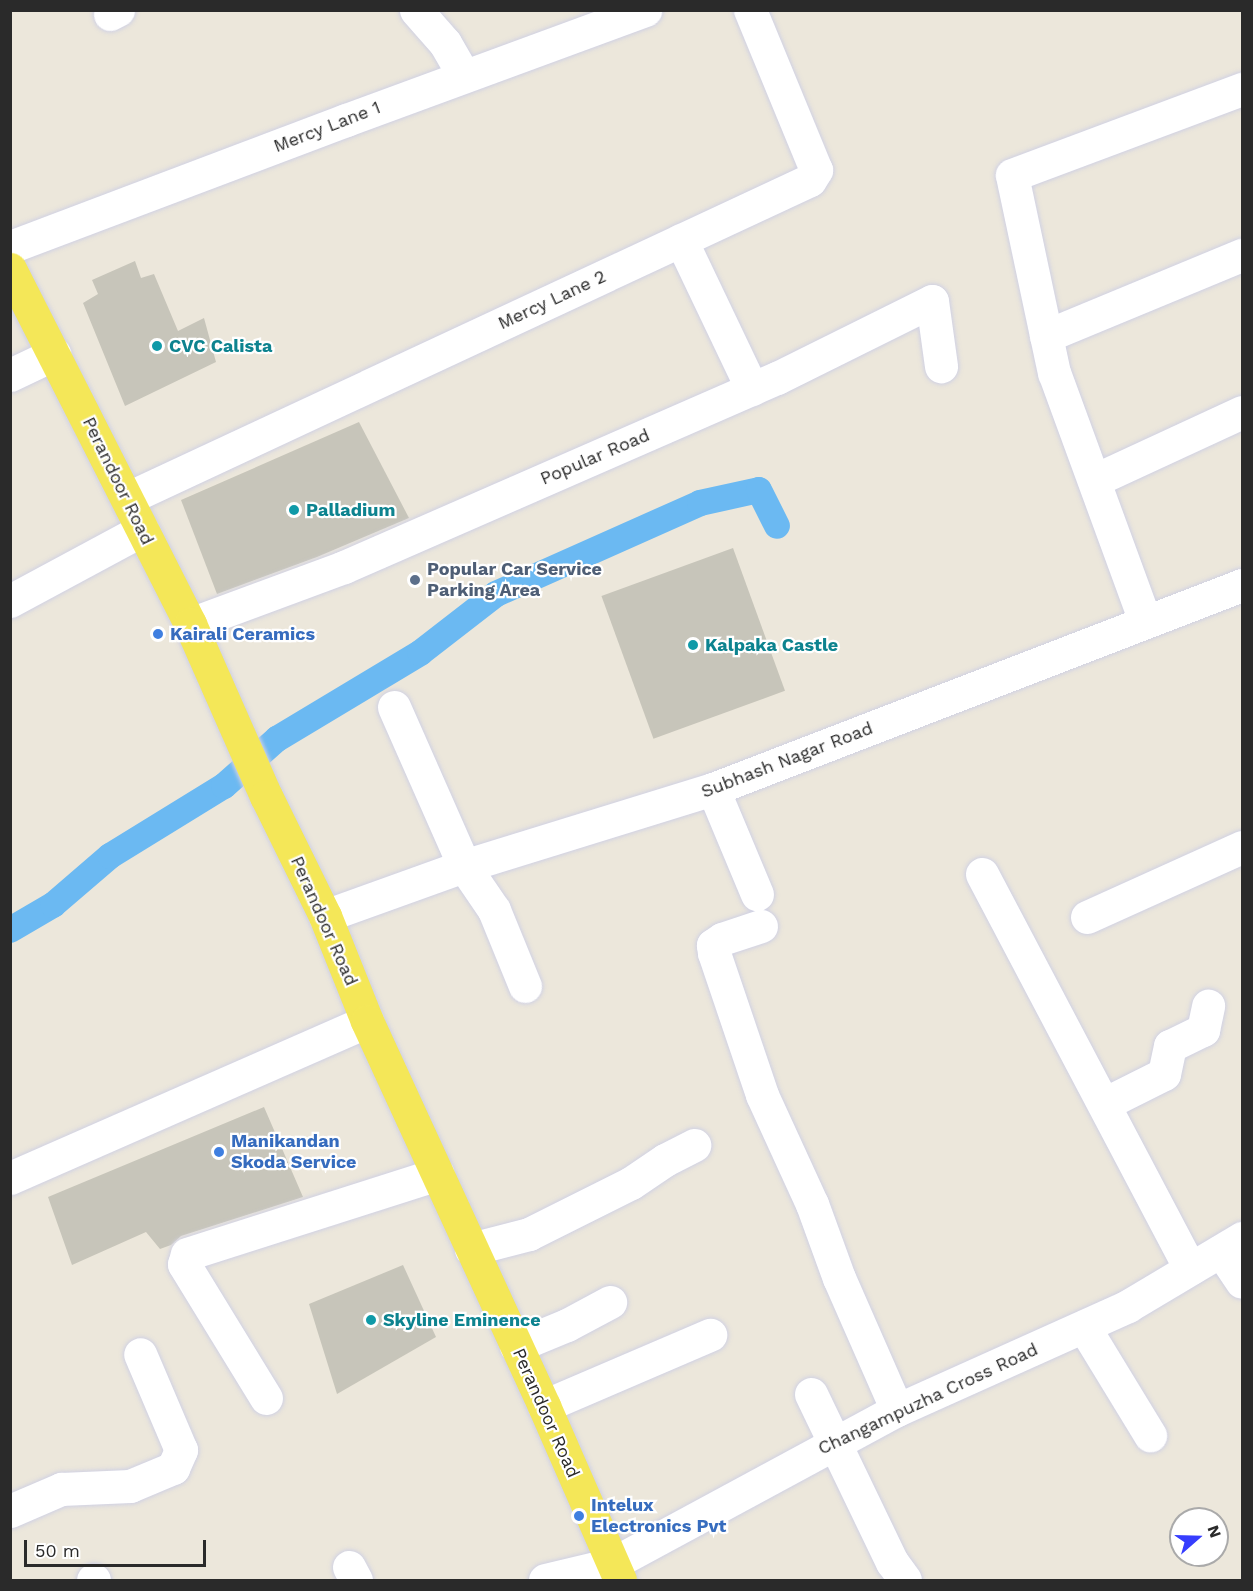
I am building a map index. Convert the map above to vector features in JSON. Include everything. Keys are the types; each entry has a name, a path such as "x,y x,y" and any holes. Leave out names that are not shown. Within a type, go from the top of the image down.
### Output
{"main road":[{"name":"Perandoor Road","path":"10,269 129,498 142,530 190,624 266,796 326,916 367,1021 544,1406 616,1572"}],"street":[{"path":"416,10 445,43 464,76"},
{"name":"Mercy Lane 1","path":"10,247 464,76 610,16 645,10"},
{"name":"Mercy Lane 2","path":"129,498 810,180 816,170 750,10"},
{"path":"1145,621 1054,373 1012,176 1242,89"},
{"path":"681,240 752,389"},
{"path":"1046,336 1242,255"},
{"name":"Popular Road","path":"190,624 266,609 344,567 752,389 932,301 941,366"},
{"path":"10,375 54,354"},
{"path":"1095,480 1242,412"},
{"path":"10,601 142,530"},
{"name":"Subhash Nagar Road","path":"326,916 464,866 713,789 1242,585"},
{"path":"394,707 464,866 494,910 525,986"},
{"path":"713,789 757,894"},
{"path":"1087,917 1242,847"},
{"path":"982,874 1190,1269"},
{"path":"760,926 722,939 713,945 714,952 762,1095 812,1204 839,1278 897,1410"},
{"path":"1104,1104 1164,1074 1170,1046 1203,1030 1208,1006"},
{"path":"10,1178 367,1021"},
{"path":"471,1249 529,1234 631,1183 665,1160 694,1145"},
{"path":"266,1398 184,1264 187,1254 438,1174"},
{"path":"1232,1244 1242,1282"},
{"name":"Changampuzha Cross Road","path":"545,1581 616,1572 835,1441 897,1410 1128,1306 1232,1244"},
{"path":"516,1346 567,1325 610,1302"},
{"path":"1084,1327 1150,1435"},
{"path":"544,1406 710,1335"},
{"path":"10,1511 61,1489 130,1486 173,1468 181,1450 140,1354"},
{"path":"811,1394 892,1562 905,1581"}],"building":[{"name":"CVC Calista","path":"135,261 141,278 154,274 178,331 204,318 216,362 125,406 83,303 98,294 92,280"},
{"name":"Palladium","path":"359,422 409,518 317,557 217,594 181,500"},
{"name":"Kalpaka Castle","path":"733,548 785,691 653,739 601,596"},
{"name":"Manikandan Skoda Service","path":"264,1107 303,1197 181,1236 171,1245 160,1249 146,1232 72,1265 48,1197"},
{"name":"Skyline Eminence","path":"403,1265 436,1337 337,1394 309,1304"}],"waterway":[{"path":"10,930 53,905 110,856 224,786 277,739 420,653 496,594 700,503 759,490 777,526"}],"place":[{"name":"CVC Calista","path":"157,346"},
{"name":"Palladium","path":"294,510"},
{"name":"Popular Car Service Parking Area","path":"415,580"},
{"name":"Kairali Ceramics","path":"158,634"},
{"name":"Kalpaka Castle","path":"693,645"},
{"name":"Manikandan Skoda Service","path":"219,1152"},
{"name":"Skyline Eminence","path":"371,1320"},
{"name":"Intelux Electronics Pvt","path":"579,1516"}]}
